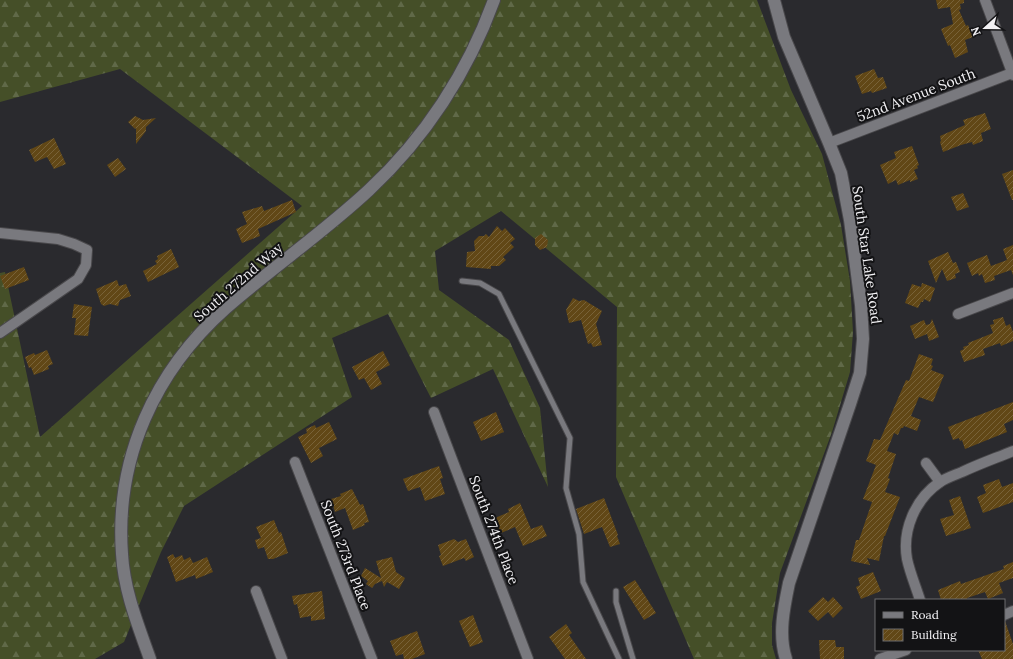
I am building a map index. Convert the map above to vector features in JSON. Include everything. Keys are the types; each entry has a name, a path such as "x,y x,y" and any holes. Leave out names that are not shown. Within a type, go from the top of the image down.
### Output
{"main road":[{"name":"South 272nd Way","path":"150,659 132,608 126,582 122,556 121,523 123,494 130,459 141,426 151,404 175,365 207,327 226,308 332,224 370,190 412,144 450,92 475,45 494,0"},
{"name":"South Star Lake Road","path":"774,0 784,37 841,173 850,220 861,305 863,339 860,373 789,583 784,608 782,630 784,654 786,659"}],"street":[{"path":"985,0 1013,74"},
{"name":"52nd Avenue South","path":"829,142 1013,74"},
{"path":"0,233 58,239 87,250 86,265 78,279 0,333"},
{"path":"958,314 1013,293"},
{"name":"South 274th Place","path":"434,412 528,659"},
{"path":"920,599 908,566 906,548 909,524 915,509 926,494 940,482 1013,451"},
{"name":"South 273rd Place","path":"295,462 372,659"},
{"path":"926,463 940,482"},
{"path":"256,591 282,659"},
{"path":"880,659 903,651"}],"lane":[{"path":"462,281 480,283 499,294 570,438 566,488 579,534 583,582 619,659"},
{"path":"616,590 616,602 633,659"}],"green space":[{"path":"0,0 757,0 791,90 822,154 841,225 850,281 853,332 850,372 832,432 780,573 772,623 772,645 776,659 694,659 616,477 617,307 501,211 435,251 439,290 509,340 540,408 548,487 493,369 431,398 388,314 332,338 352,397 184,506 161,552 124,642 95,659 0,659 0,273 5,272 40,437 302,206 120,69 0,102"}],"building":[{"path":"936,0 964,0 964,3 960,4 961,9 959,10 973,37 965,40 968,52 955,58 941,29 953,24 950,7 938,9"},
{"path":"874,69 878,78 883,77 887,88 872,93 871,91 862,94 855,76"},
{"path":"985,113 991,129 981,133 983,141 973,145 972,142 961,145 943,152 940,136 965,125 963,120"},
{"path":"135,116 143,120 156,118 146,127 146,131 136,144 136,128 135,129 128,122"},
{"path":"54,138 66,164 54,169 47,157 35,162 29,150"},
{"path":"912,146 919,165 917,166 918,168 914,170 918,179 910,182 910,180 898,185 896,180 888,184 880,165 896,158 894,152"},
{"path":"118,158 126,169 115,177 107,165"},
{"path":"1013,170 1013,200 1012,200 1002,174"},
{"path":"963,193 969,207 957,211 951,197"},
{"path":"292,200 296,212 258,229 260,236 242,243 236,229 247,224 242,212 262,206 264,211"},
{"path":"497,226 502,231 505,228 515,239 510,243 514,247 503,257 506,260 499,266 491,266 491,269 466,267 467,252 475,251 474,241 479,236 484,236 486,234 489,237"},
{"path":"541,234 548,240 547,247 540,250 535,245 535,238"},
{"path":"1013,245 1013,275 1011,270 994,276 995,280 985,283 982,274 979,276 978,273 972,276 967,263 987,255 991,266 1007,260 1003,249"},
{"path":"171,249 179,267 148,282 143,271 157,264 155,261 158,259 157,256"},
{"path":"948,252 953,263 956,262 960,272 955,274 956,278 947,281 942,269 936,283 928,261"},
{"path":"24,267 29,280 5,289 0,276"},
{"path":"117,280 119,286 126,284 131,296 120,300 118,306 110,304 104,306 101,304 96,289"},
{"path":"922,283 935,288 930,302 924,299 918,308 905,303 912,284 921,287"},
{"path":"573,298 579,301 584,300 602,311 596,324 602,345 593,347 591,343 588,344 581,320 569,323 566,310"},
{"path":"74,304 92,307 88,336 74,335 76,318 72,318"},
{"path":"1003,317 1006,326 1010,324 1013,332 1013,341 1001,346 1000,343 983,349 985,355 964,362 960,351 964,349 963,347 969,345 968,343 993,333 990,325 994,324 993,320"},
{"path":"932,319 939,337 929,341 927,334 915,339 910,326 924,320 926,325 930,324"},
{"path":"47,350 53,364 48,366 49,369 34,375 31,367 29,368 25,357"},
{"path":"383,351 390,365 376,372 382,384 371,390 364,378 359,380 352,367"},
{"path":"919,354 933,359 931,365 933,366 931,370 944,375 933,402 919,397 911,416 921,420 917,431 904,426 901,428 898,435 894,433 887,451 896,454 885,492 900,497 884,536 879,561 867,558 870,565 851,561 856,540 859,540 872,502 863,499 876,465 866,461 874,439 880,440 906,380 909,381"},
{"path":"1013,402 1013,420 1004,424 1007,432 965,449 962,440 960,441 959,438 953,440 948,427"},
{"path":"496,412 504,432 481,441 473,422"},
{"path":"329,422 337,439 319,448 323,456 311,463 298,437 307,433 306,429 315,425 316,428"},
{"path":"439,466 443,478 440,479 445,494 425,501 420,487 408,491 403,479"},
{"path":"999,479 1002,487 1013,483 1013,502 983,513 977,497 986,493 983,485"},
{"path":"352,489 360,505 363,504 369,522 364,523 365,525 353,530 345,508 335,512 331,499 341,496 340,494"},
{"path":"960,496 971,528 946,536 940,519 954,515 949,500"},
{"path":"604,498 620,544 610,547 602,527 584,534 576,509"},
{"path":"520,503 531,529 542,525 547,536 523,546 515,527 501,533 495,518 509,512 508,509"},
{"path":"274,520 279,533 281,532 288,553 273,559 268,559 264,547 258,549 255,540 261,538 256,527"},
{"path":"454,539 458,542 466,539 474,557 466,561 464,558 443,566 439,556 441,555 438,545"},
{"path":"173,554 175,558 182,555 184,560 190,557 193,563 207,557 213,572 196,579 195,575 176,582 167,557"},
{"path":"392,557 396,572 405,578 399,589 387,582 384,587 382,581 375,584 372,588 366,584 368,581 361,576 365,568 381,578 376,561"},
{"path":"1013,562 1013,578 999,583 1003,593 988,599 985,592 967,599 941,599 938,590 960,581 961,584 1004,569 1003,566"},
{"path":"873,572 881,591 861,599 856,587 860,585 858,578"},
{"path":"635,580 656,613 644,620 623,587"},
{"path":"322,591 325,619 311,621 311,616 300,618 297,604 294,605 292,596"},
{"path":"823,597 828,602 833,597 843,608 833,618 828,612 818,621 808,611"},
{"path":"473,615 483,642 470,647 459,621"},
{"path":"1005,621 1013,644 1013,659 982,659 978,651 1005,651"},
{"path":"566,624 572,633 569,635 586,659 565,659 549,637"},
{"path":"417,631 425,654 412,659 404,659 403,654 396,656 390,641"},
{"path":"819,640 835,640 836,647 844,647 844,659 820,659"}]}
